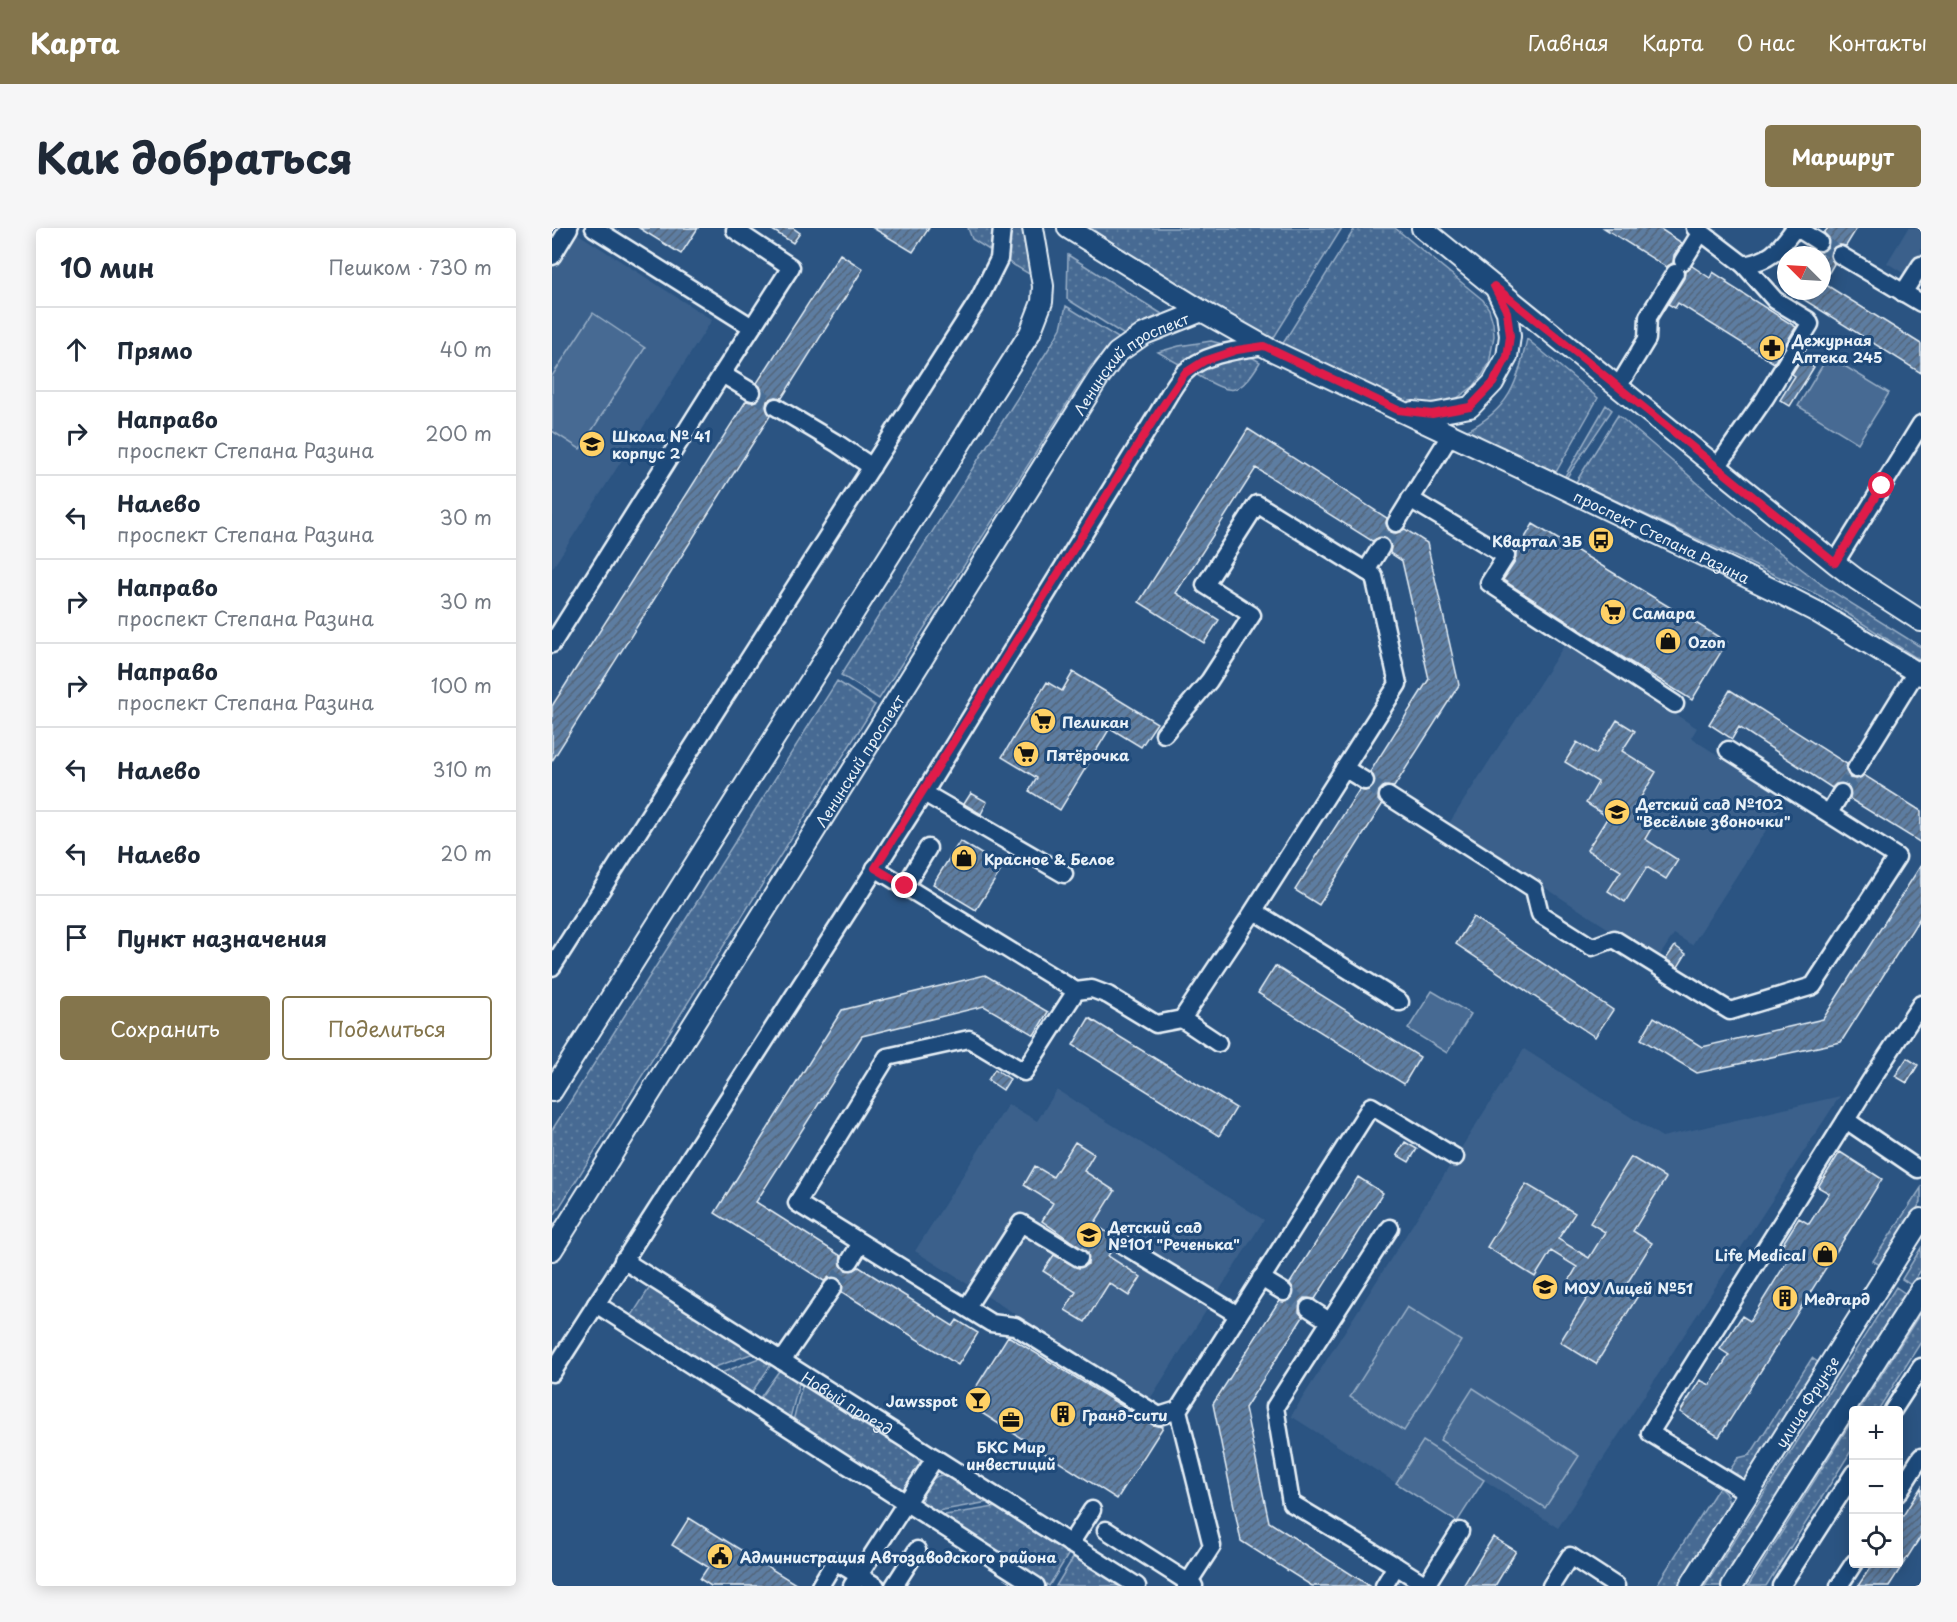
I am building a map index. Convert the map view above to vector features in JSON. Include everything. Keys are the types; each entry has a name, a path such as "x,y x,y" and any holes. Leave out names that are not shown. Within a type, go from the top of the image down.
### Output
{"main road":[{"path":"552,1090 1030,333 1042,302 1043,286 1033,228"},
{"name":"проспект Степана Разина","path":"1068,228 1202,311 1264,346 1780,593 1817,612 1918,674"},
{"name":"проспект Степана Разина","path":"1422,228 1835,563 1921,621"},
{"name":"проспект Степана Разина","path":"1398,410 1432,414 1470,407 1493,383 1507,357 1510,336 1507,312 1494,286"},
{"name":"Ленинский проспект","path":"552,1250 1099,378 1118,353 1144,334 1202,311"},
{"name":"улица Фрунзе","path":"1690,1586 1921,1219"},
{"path":"1732,1586 1921,1289"}],"street":[{"path":"552,256 569,228"},
{"path":"594,228 752,327"},
{"path":"552,644 791,267 735,230 736,228"},
{"path":"552,967 990,280 999,259 1002,228"},
{"path":"1744,265 1762,262 1776,254 1796,228 1819,242"},
{"path":"1618,387 1647,339 1648,317 1679,267 1698,230 1744,265 1776,300 1808,320 1810,324 1765,398 1717,467"},
{"path":"1840,255 1921,303"},
{"path":"1903,292 1921,265"},
{"path":"552,1373 924,793 1158,413 1185,373 1221,354 1264,346"},
{"path":"723,374 752,392"},
{"path":"776,407 872,467"},
{"path":"1835,563 1921,424"},
{"path":"1396,523 1451,434"},
{"path":"1410,499 1506,556 1489,583 1675,704"},
{"path":"1164,734 1209,681 1252,615 1204,585 1257,504 1374,576 1398,684 1254,911 1182,1019"},
{"path":"1366,571 1381,547"},
{"path":"1856,769 1918,674"},
{"path":"1388,795 1534,889 1540,914 1592,947 1614,939 1730,1011 1813,986 1897,856 1728,750"},
{"path":"1344,768 1365,781"},
{"path":"924,793 1064,874"},
{"path":"1829,813 1841,793"},
{"path":"905,886 928,848"},
{"path":"875,868 1076,991 1092,989 1108,995 1156,1024 1182,1019 1218,1043"},
{"path":"1254,911 1400,1002"},
{"path":"1076,991 1024,1072 969,1039 887,1057 797,1203 991,1323 1015,1326 1159,1416 1178,1410 1371,1106 1455,1157"},
{"path":"1748,1493 1650,1433 1921,1004"},
{"path":"1846,1120 1918,1169"},
{"path":"967,1307 1021,1224 1079,1258"},
{"path":"1390,1228 1275,1407 1291,1503 1426,1585 1460,1531"},
{"path":"850,1261 861,1243"},
{"path":"1123,1245 1238,1315"},
{"name":"Новый проезд","path":"623,1260 1137,1586"},
{"path":"1261,1278 1284,1292"},
{"path":"782,1361 833,1287"},
{"path":"596,1304 1036,1586"},
{"path":"1309,1308 1329,1321"},
{"path":"1896,1406 1921,1367"},
{"path":"1106,1530 1189,1585 1212,1546 1178,1410"},
{"path":"1903,1486 1921,1457"},
{"path":"855,1581 935,1458"},
{"path":"1781,1586 1849,1481"},
{"path":"1070,1544 1092,1510"},
{"path":"894,1586 917,1550"},
{"path":"1551,1586 1570,1556 1616,1586"},
{"path":"820,1586 835,1561 855,1581 876,1586"},
{"path":"1384,1586 1396,1566"},
{"path":"1839,1586 1851,1568"}],"shaded area":[{"name":"Школа № 41 корпус 2","path":"552,228 569,228 712,320 552,569"},
{"path":"968,228 998,228 994,253 972,239"},
{"path":"1008,228 1022,228 1026,234 1036,278 1007,261"},
{"path":"1090,228 1342,228 1273,339 1173,282"},
{"path":"1355,228 1395,228 1483,300 1489,309 1494,336 1489,364 1474,386 1450,403 1439,406 1406,404 1282,345"},
{"path":"1908,228 1921,228 1921,284 1887,263"},
{"path":"1068,255 1162,314 1126,336 1067,299"},
{"path":"1066,306 1120,339 1091,366 879,699 841,675 1053,342 1061,328"},
{"path":"593,313 645,348 580,449 552,431 552,376"},
{"path":"1527,339 1598,398 1556,472 1466,431 1493,414 1509,394 1515,382"},
{"path":"1211,341 1233,347 1184,367 1158,352 1179,346"},
{"path":"1248,355 1260,362 1239,388 1225,389 1195,374 1208,364"},
{"path":"1828,356 1889,393 1858,443 1798,406"},
{"path":"1606,405 1612,410 1567,477 1565,476"},
{"path":"1618,415 1769,544 1825,587 1921,647 1921,661 1820,596 1576,482"},
{"name":"Детский сад №102 \"Весёлые звоночки\"","path":"1565,644 1697,728 1691,738 1786,799 1692,945 1674,934 1657,960 1448,825"},
{"path":"837,681 875,705 552,1219 552,1130"},
{"path":"1432,991 1471,1014 1447,1053 1408,1029"},
{"name":"МОУ Лицей №51","path":"1524,1049 1662,1137 1840,1096 1558,1528 1484,1480 1457,1522 1291,1416"},
{"name":"Детский сад №101 \"Реченька\"","path":"1057,1090 1264,1220 1150,1399 915,1251 1008,1104 1037,1121"},
{"path":"1921,1188 1921,1202 1880,1265 1873,1261"},
{"path":"1921,1248 1921,1270 1911,1285 1902,1279"},
{"path":"652,1284 759,1351 707,1370 629,1320"},
{"path":"1896,1287 1906,1294 1721,1586 1705,1586"},
{"path":"1407,1307 1461,1341 1404,1431 1350,1397"},
{"path":"1921,1312 1921,1342 1881,1406 1862,1406"},
{"path":"764,1356 773,1362 749,1396 716,1375"},
{"path":"1812,1358 1819,1363 1745,1480 1741,1481 1726,1476 1738,1458 1750,1455"},
{"path":"781,1368 800,1379 789,1422 757,1402"},
{"path":"803,1382 916,1455 921,1466 905,1492 792,1425"},
{"path":"1473,1388 1579,1456 1545,1508 1440,1440"},
{"path":"1849,1425 1849,1454 1766,1586 1748,1586"},
{"path":"1423,1441 1484,1480 1457,1522 1396,1483"},
{"path":"941,1475 949,1475 994,1501 932,1512 923,1505 922,1496 929,1483"},
{"path":"1719,1487 1727,1495 1729,1506 1678,1586 1656,1586"},
{"path":"1001,1506 1071,1550 1049,1586 939,1516"},
{"path":"1076,1553 1127,1586 1056,1586"}],"building":[{"path":"639,228 698,228 681,254"},
{"path":"769,228 793,228 800,233 793,243"},
{"path":"873,228 929,228 913,252"},
{"path":"1604,228 1659,228 1682,243 1674,255 1673,263 1666,267"},
{"path":"1828,228 1857,228 1846,246 1840,245 1831,249 1831,246 1828,246 1829,238 1824,233"},
{"path":"840,254 863,269 782,398 776,397 767,401 766,407 770,416 552,761 552,706 746,401 752,402 761,398 762,392 757,383"},
{"path":"1692,266 1710,278 1713,272 1727,281 1726,283 1796,327 1774,363 1678,303 1675,308 1668,304 1684,278 1685,271"},
{"path":"1831,288 1921,344 1921,373 1804,300 1831,300"},
{"path":"1801,359 1814,367 1790,406 1780,400 1795,376 1792,374"},
{"path":"1248,429 1387,518 1386,523 1390,532 1396,533 1405,529 1427,543 1459,685 1394,787 1384,786 1379,791 1378,800 1382,805 1319,905 1295,890 1359,790 1365,791 1374,787 1375,781 1370,772 1429,679 1402,561 1390,553 1390,542 1381,537 1372,541 1256,468 1176,593 1219,620 1204,643 1139,602"},
{"name":"Самара","path":"1533,524 1727,642 1692,700 1503,580 1515,562 1516,553"},
{"path":"1073,672 1157,723 1141,747 1110,728 1060,810 1029,791 1037,778 1002,757 1047,682 1062,691"},
{"path":"1730,690 1847,764 1846,769 1850,778 1856,779 1864,775 1921,811 1921,843 1850,799 1850,788 1846,784 1836,784 1832,788 1739,727 1732,739 1709,724"},
{"path":"1617,720 1635,731 1622,751 1656,772 1635,807 1656,820 1645,839 1678,860 1666,879 1647,867 1625,902 1608,891 1621,871 1587,850 1608,817 1586,803 1598,782 1565,762 1577,742 1596,754"},
{"path":"971,793 987,802 981,814 964,804"},
{"path":"960,841 1003,867 976,910 933,884"},
{"path":"1921,865 1921,916 1841,1042 1697,1073 1641,1039 1654,1017 1702,1047 1823,1019"},
{"path":"1473,917 1613,1010 1595,1037 1456,944"},
{"path":"1675,946 1686,954 1678,967 1666,959"},
{"path":"1275,966 1420,1057 1404,1084 1258,993"},
{"path":"985,975 1048,1012 1034,1035 984,1006 862,1036 756,1202 841,1256 841,1265 845,1270 854,1270 859,1267 953,1326 957,1320 978,1333 958,1365 842,1292 843,1283 838,1278 829,1277 824,1281 715,1213 842,1010"},
{"path":"1089,1018 1236,1108 1219,1136 1073,1045"},
{"path":"1907,1058 1918,1065 1907,1083 1895,1076"},
{"path":"995,1069 1010,1079 1003,1090 988,1080"},
{"path":"1075,1142 1094,1154 1084,1171 1115,1191 1094,1224 1116,1238 1108,1256 1141,1277 1129,1296 1109,1283 1085,1322 1065,1310 1076,1292 1043,1271 1054,1255 1079,1268 1088,1264 1088,1253 1042,1221 1053,1203 1024,1185 1035,1166 1053,1177"},
{"path":"1405,1142 1417,1149 1409,1162 1397,1155"},
{"path":"1840,1152 1882,1179 1719,1437 1680,1412 1700,1380 1710,1385 1729,1355 1720,1349 1742,1316 1750,1321 1791,1255 1780,1248 1799,1218 1809,1224 1829,1193 1818,1187"},
{"path":"1631,1157 1666,1178 1633,1231 1652,1243 1626,1285 1639,1294 1596,1364 1560,1342 1588,1297 1567,1284 1577,1267 1551,1251 1535,1277 1487,1247 1526,1184 1575,1213 1558,1239 1589,1258 1605,1232 1590,1223"},
{"path":"1358,1177 1383,1193 1315,1299 1305,1298 1300,1303 1299,1312 1303,1317 1245,1408 1269,1522 1370,1586 1312,1586 1241,1541 1213,1404 1279,1301 1284,1302 1293,1298 1294,1292 1290,1283"},
{"name":"Гранд-сити","path":"1008,1336 1153,1425 1163,1427 1117,1499 966,1403"},
{"path":"1921,1487 1921,1536 1903,1564 1903,1516"},
{"name":"Администрация Автозаводского района","path":"689,1518 799,1586 711,1586 700,1579 708,1567 672,1545"},
{"path":"1493,1537 1516,1551 1495,1586 1463,1586"},
{"path":"1870,1568 1901,1568 1889,1586 1858,1586"}],"tunnel":[{"path":"1819,242 1840,255"},
{"path":"752,392 776,407"},
{"path":"1381,547 1396,523"},
{"path":"1841,793 1856,769"},
{"path":"1365,781 1388,796"},
{"path":"833,1287 850,1261"},
{"path":"1284,1292 1309,1308"}],"place":[{"name":"Дежурная Аптека 245","path":"1772,348"},
{"name":"Школа № 41 корпус 2","path":"592,444"},
{"name":"Квартал 3Б","path":"1601,540"},
{"name":"Самара","path":"1613,612"},
{"name":"Ozon","path":"1668,641"},
{"name":"Пеликан","path":"1043,721"},
{"name":"Пятёрочка","path":"1026,754"},
{"name":"Детский сад №102 \"Весёлые звоночки\"","path":"1617,812"},
{"name":"Красное & Белое","path":"964,858"},
{"name":"Детский сад №101 \"Реченька\"","path":"1089,1235"},
{"name":"Life Medical","path":"1825,1254"},
{"name":"МОУ Лицей №51","path":"1545,1287"},
{"name":"Медгард","path":"1785,1298"},
{"name":"Jawsspot","path":"978,1400"},
{"name":"Гранд-сити","path":"1063,1414"},
{"name":"БКС Мир инвестиций","path":"1011,1420"},
{"name":"Администрация Автозаводского района","path":"720,1556"}],"route":[{"path":"905,886 875,868 924,793 1158,413 1185,373 1221,354 1264,346 1398,410 1432,414 1470,407 1493,383 1507,357 1510,336 1507,312 1494,286 1835,563 1882,486"}]}
